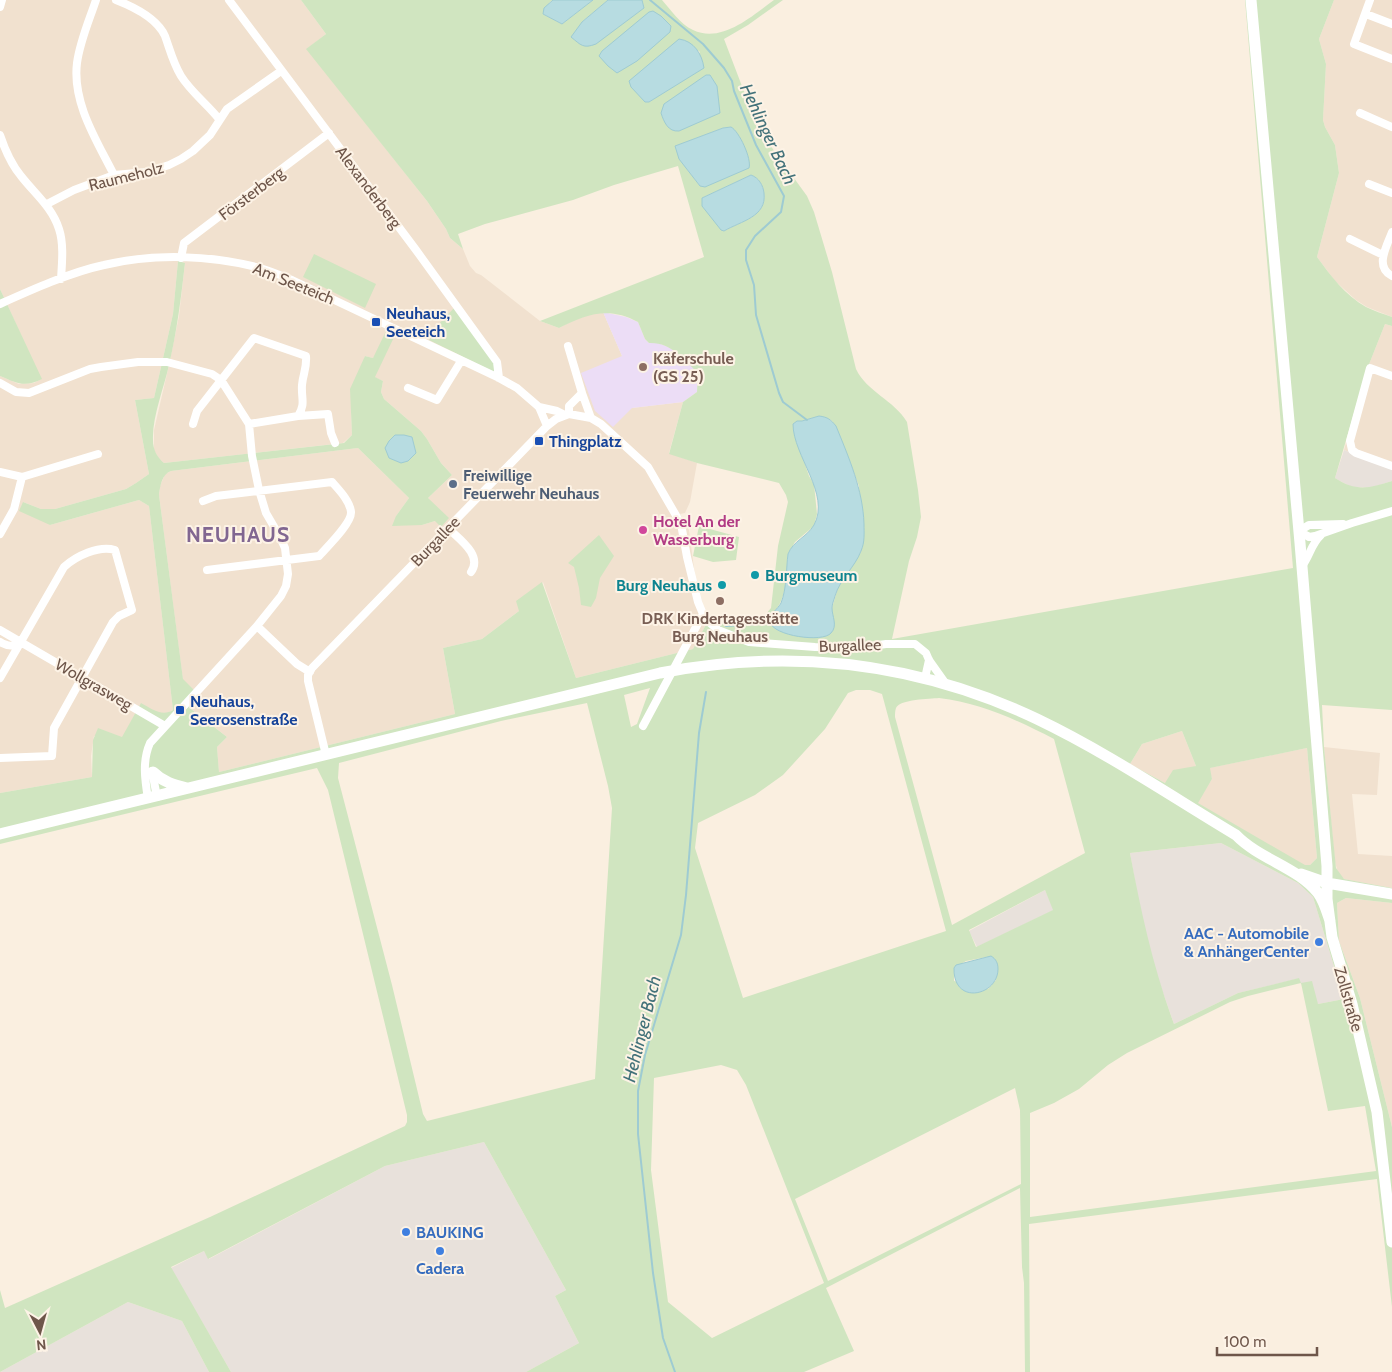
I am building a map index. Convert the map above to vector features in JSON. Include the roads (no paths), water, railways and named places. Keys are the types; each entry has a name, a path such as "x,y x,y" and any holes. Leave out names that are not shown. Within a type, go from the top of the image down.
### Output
{"street":[{"path":"0,7 2,0"},
{"path":"96,0 79,51 77,65 78,84 90,130 114,175"},
{"path":"116,0 137,10 158,25 165,36 180,76 219,119"},
{"name":"Alexanderberg","path":"229,0 497,362 498,378"},
{"name":"Zollstraße","path":"1251,0 1302,566 1327,899 1335,949 1352,1004 1377,1112 1390,1208 1392,1242"},
{"path":"1370,0 1354,44 1392,59"},
{"path":"1366,14 1392,24"},
{"name":"Raumeholz","path":"47,204 74,190 114,175 148,172 170,165 194,151 210,135 227,109 281,71"},
{"path":"1360,113 1392,127"},
{"name":"Försterberg","path":"181,258 184,243 329,133"},
{"path":"0,136 5,151 20,176 47,204 59,229 61,237 61,279"},
{"path":"1369,184 1392,193"},
{"path":"1392,232 1383,255 1383,268 1385,272 1392,276"},
{"path":"1350,240 1383,255"},
{"name":"Am Seeteich","path":"0,304 86,269 120,262 160,257 232,261 262,268 292,280 498,378 517,388 539,406 567,414"},
{"path":"193,424 197,411 254,338 306,356 307,368 302,384 303,408 298,416"},
{"path":"568,346 591,418"},
{"path":"0,384 16,392 29,393 90,369 146,361 180,364 212,374 221,380 249,424 252,456 259,490 266,513 285,548 288,574 286,586 281,596 257,626 150,743 146,751 144,774 153,798"},
{"path":"408,388 437,400 461,361"},
{"path":"1392,376 1370,368 1350,441 1352,450 1356,453 1392,466"},
{"path":"567,414 569,406 582,393"},
{"name":"Am Seeteich","path":"539,406 547,426"},
{"path":"249,424 298,416 328,414 331,433 335,443"},
{"name":"Burgallee","path":"310,672 547,426 567,414 591,418 601,424 648,467 664,498 680,521 698,602 708,622 718,630 750,642 842,648 904,643 915,644 926,653 946,684"},
{"path":"0,472 22,477 98,454"},
{"path":"0,534 14,509 22,477"},
{"path":"203,501 216,496 332,482 342,493 351,510 347,523 319,556 207,570"},
{"path":"1352,523 1309,525 1299,531 1309,537 1321,535 1392,511"},
{"path":"448,528 472,552 475,566 471,572"},
{"path":"1302,566 1308,558 1312,545 1321,535"},
{"path":"0,678 64,567 80,556 108,548 115,550 132,610 119,616 113,622 54,728 52,756 0,758"},
{"path":"643,726 703,614"},
{"path":"257,626 298,664 310,672 308,678 311,696 326,755"},
{"name":"Wollgrasweg","path":"0,630 165,726"},
{"name":"Wollgrasweg","path":"0,642 16,646 21,642"},
{"path":"0,834 660,673 742,662 790,660 876,668 925,678 1017,710 1059,730 1295,871 1327,882 1392,894"},
{"path":"925,678 929,660"},
{"path":"146,758 159,779 189,789"},
{"path":"153,772 153,798"},
{"path":"1236,835 1245,844 1305,881 1318,893 1330,921"}],"water":[{"path":"553,0 593,0 562,24 543,14 544,8"},
{"path":"608,0 642,0 644,8 596,44 582,45 571,37 582,22"},
{"path":"653,11 671,26 670,32 637,61 617,73 599,56 602,51 649,12"},
{"path":"679,39 693,45 701,58 704,68 649,102 645,102 631,87 629,81"},
{"path":"706,75 710,75 717,86 720,113 679,131 672,130 665,123 661,113 664,104"},
{"path":"731,127 738,134 744,146 749,158 749,168 705,187 700,186 679,159 675,146 723,128"},
{"path":"751,175 763,187 764,201 761,208 745,221 724,231 721,230 702,206 702,198"},
{"path":"819,416 829,419 836,426 850,462 861,499 864,538 858,557 837,590 832,608 833,630 826,636 809,638 780,631 773,627 770,619 783,597 788,554 793,546 814,525 818,513 815,488 799,449 793,424 797,421"},
{"path":"395,435 412,437 416,453 408,461 401,463 389,458 385,448"},
{"path":"991,956 996,961 998,969 996,978 991,986 984,991 976,993 967,992 960,988 956,980 954,968 956,965"}],"waterway":[{"name":"Hehlinger Bach","path":"650,0 703,44 724,68 732,81 734,91 756,145 784,196 781,212 755,236 746,250 746,260 754,285 756,315 779,393 783,402 807,420"},
{"name":"Hehlinger Bach","path":"726,626 771,623"},
{"name":"Hehlinger Bach","path":"675,1372 663,1338 653,1273 638,1134 638,1091 645,1055 681,935 699,733 706,692"}],"place":[{"name":"Neuhaus, Seeteich","path":"376,322"},
{"name":"Käferschule (GS 25)","path":"643,367"},
{"name":"Thingplatz","path":"539,441"},
{"name":"Freiwillige Feuerwehr Neuhaus","path":"453,484"},
{"name":"Hotel An der Wasserburg","path":"643,530"},
{"name":"Burgmuseum","path":"755,575"},
{"name":"Burg Neuhaus","path":"722,585"},
{"name":"DRK Kindertagesstätte Burg Neuhaus","path":"720,601"},
{"name":"Neuhaus, Seerosenstraße","path":"180,710"},
{"name":"AAC - Automobile & AnhängerCenter","path":"1319,942"},
{"name":"BAUKING","path":"406,1232"},
{"name":"Cadera","path":"440,1251"}],"district":[{"name":"NEUHAUS","path":"238,535"}]}
